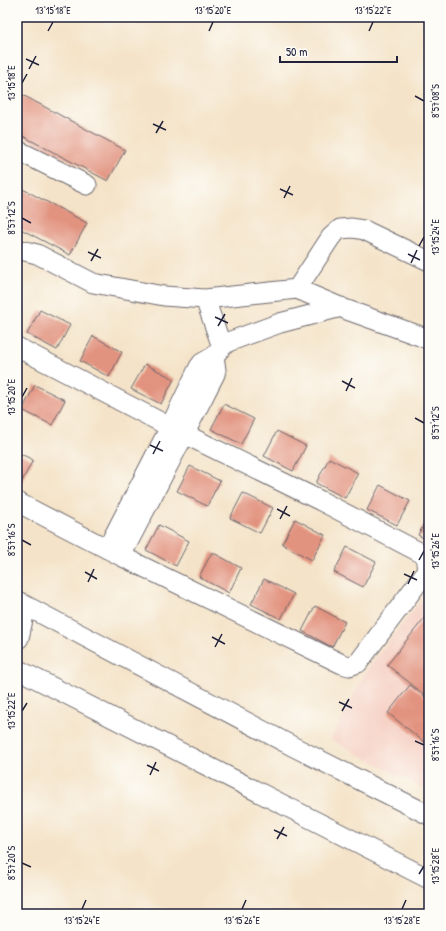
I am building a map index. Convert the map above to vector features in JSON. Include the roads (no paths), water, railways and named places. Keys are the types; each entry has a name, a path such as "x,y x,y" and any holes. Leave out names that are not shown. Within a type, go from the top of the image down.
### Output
{"street":[{"path":"17,150 87,185"},
{"path":"297,289 331,237 340,229 352,228 364,230 429,261"},
{"path":"17,249 36,254 93,283 164,296 204,299 297,289 340,307 429,340"},
{"path":"204,299 218,351"},
{"path":"114,552 178,430 199,367 228,342 280,323 340,307"},
{"path":"17,347 423,554 426,558 426,572 358,663 349,666 342,664 114,552 17,502"},
{"path":"17,640 19,638 23,620 18,602"},
{"path":"18,602 294,747 429,815"},
{"path":"17,669 428,876"}]}
